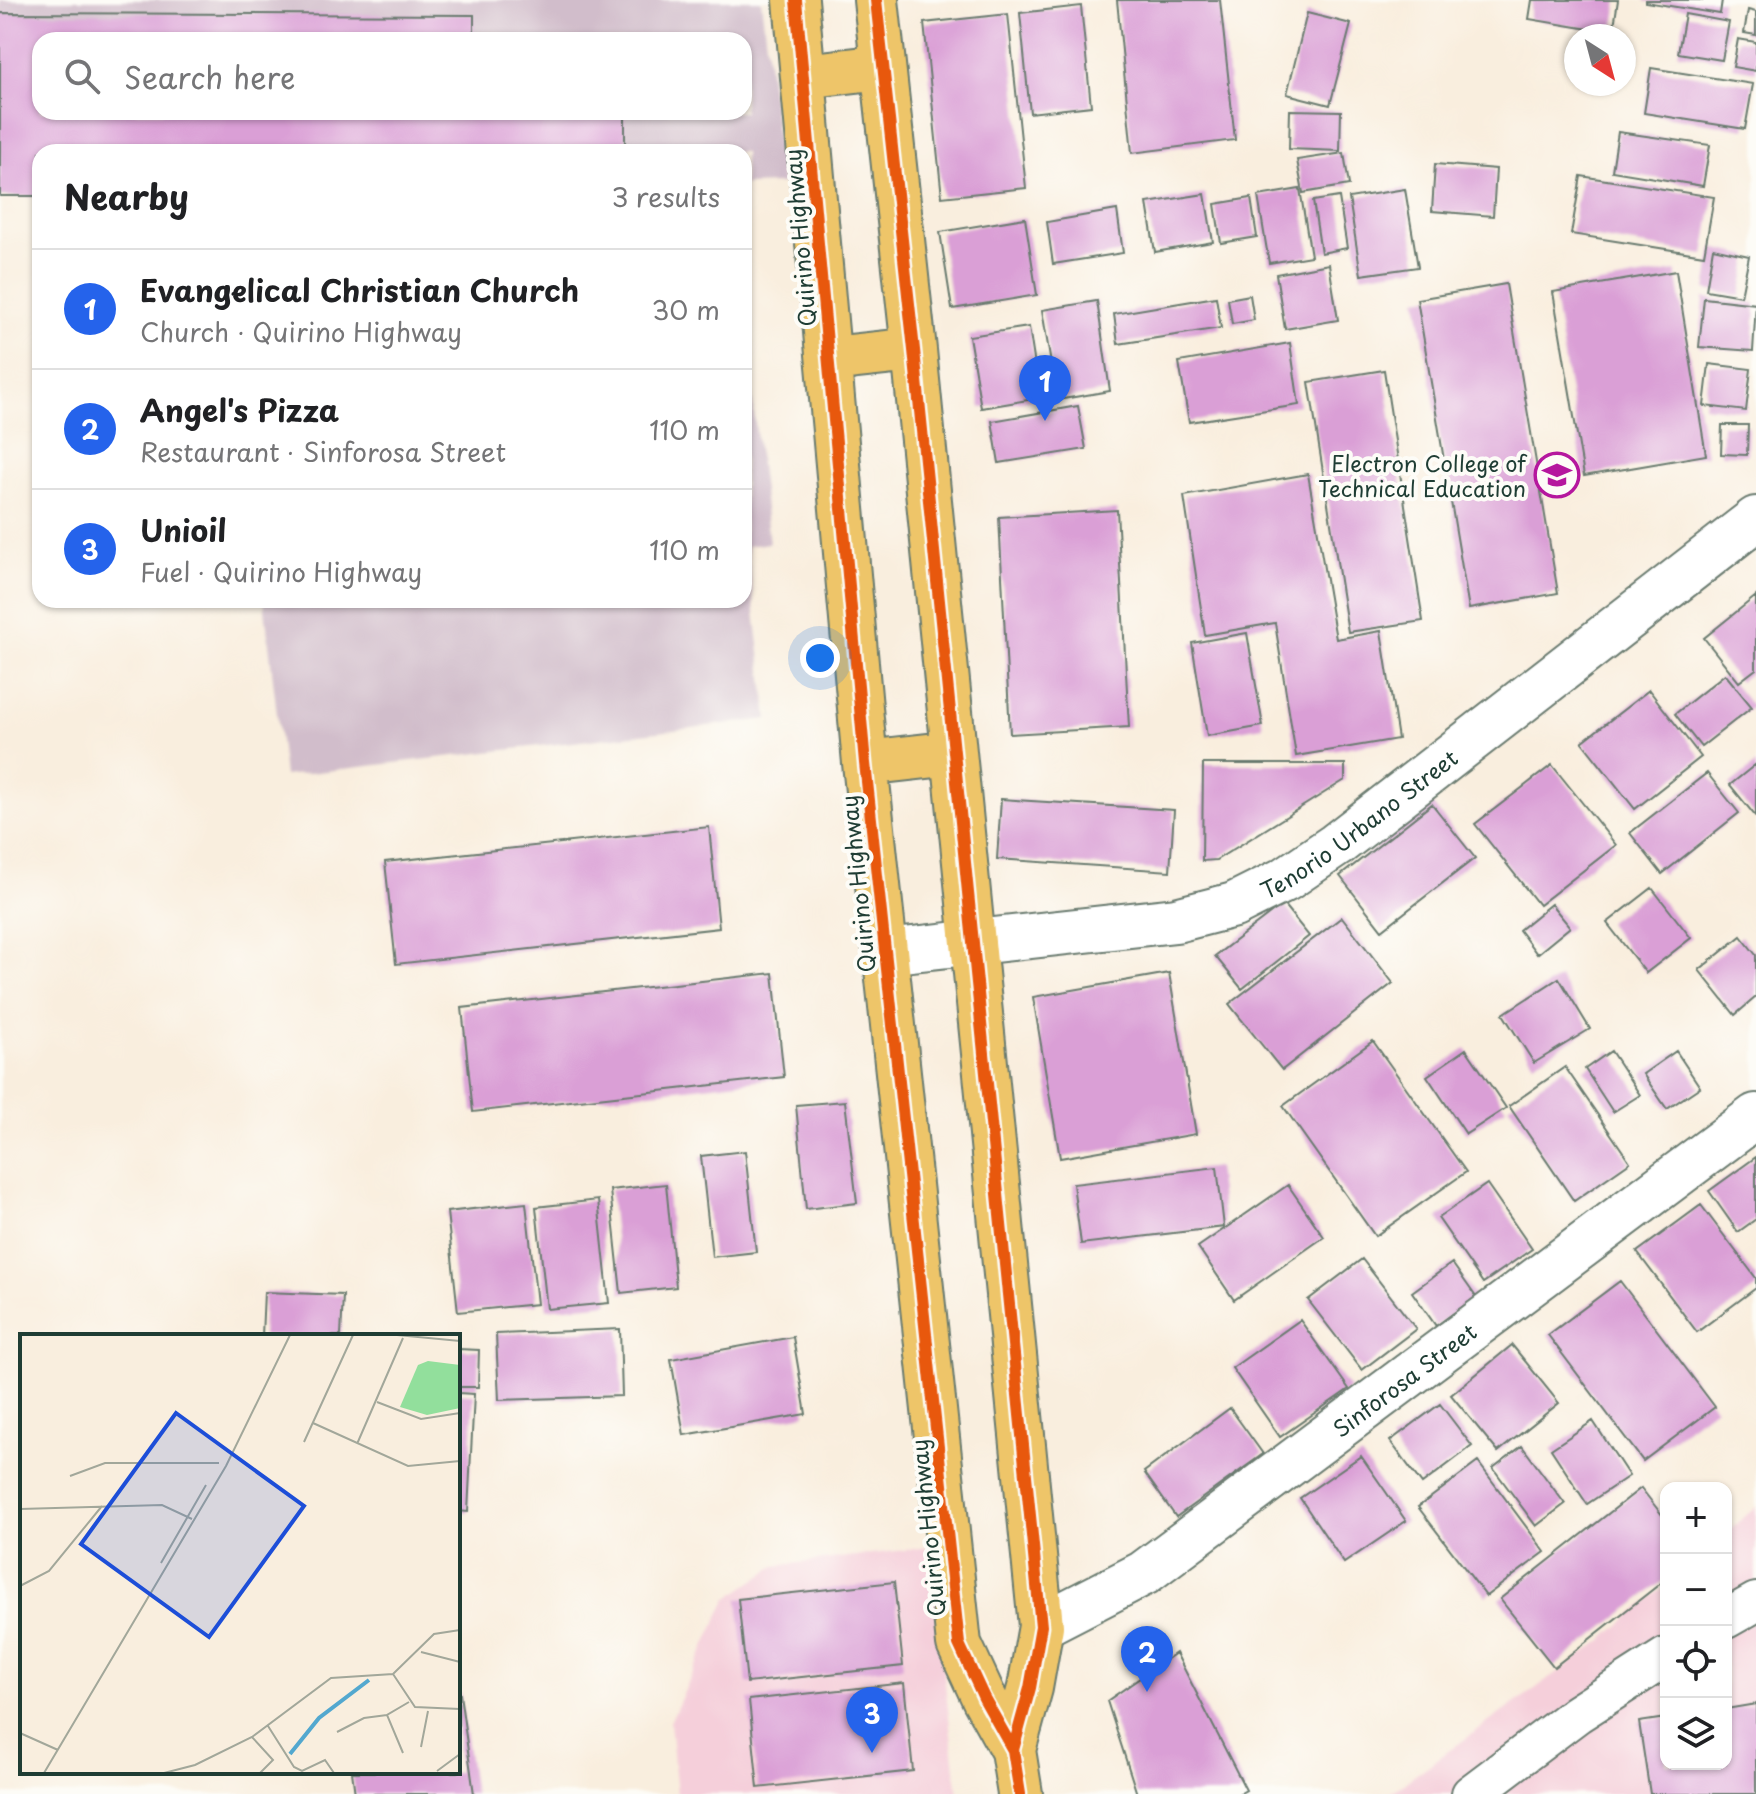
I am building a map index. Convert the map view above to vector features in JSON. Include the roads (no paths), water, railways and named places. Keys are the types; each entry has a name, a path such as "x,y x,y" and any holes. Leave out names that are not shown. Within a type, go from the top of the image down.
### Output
{"main road":[{"name":"Quirino Highway","path":"796,0 865,763 959,1644 1013,1750 1020,1794"},
{"name":"Quirino Highway","path":"876,0 914,350 1041,1626 1030,1688 1013,1750"},
{"path":"804,76 882,67"},
{"path":"830,359 914,350"},
{"path":"865,763 954,753"}],"street":[{"name":"Tenorio Urbano Street","path":"885,952 1176,920 1234,905 1286,879 1336,845 1756,519"},
{"name":"Sinforosa Street","path":"1041,1626 1144,1573 1756,1116"}],"lane":[{"path":"1732,1616 1756,1602"},
{"path":"1471,1794 1577,1714 1660,1661"}],"place":[{"name":"Evangelical Christian Church","path":"1045,421"},
{"name":"Electron College of Technical Education","path":"1557,475"},
{"name":"Angel's Pizza","path":"1147,1692"},
{"name":"Unioil","path":"872,1753"}]}
